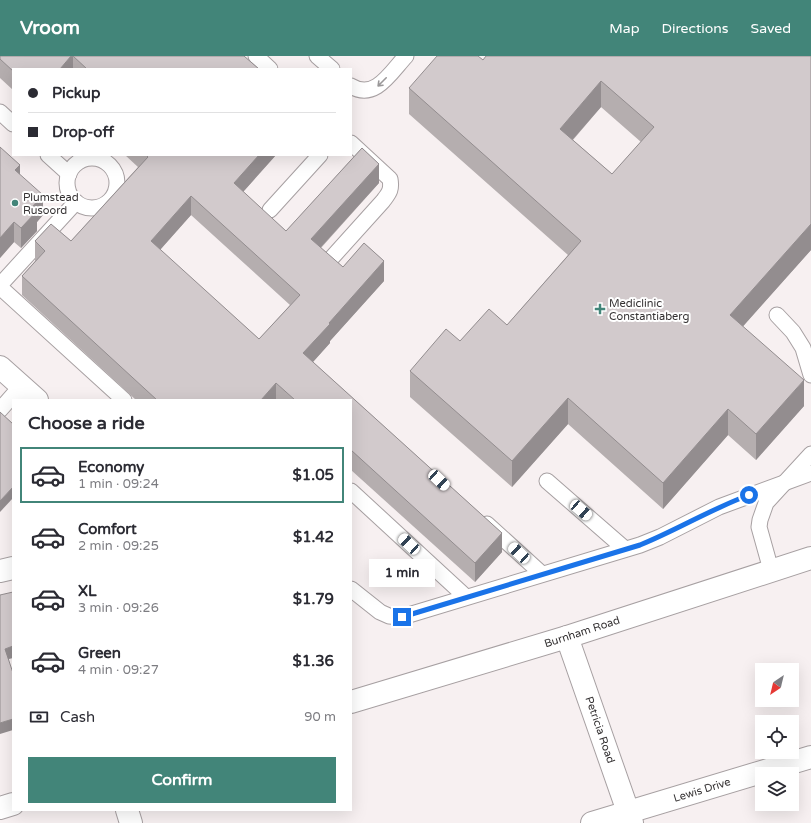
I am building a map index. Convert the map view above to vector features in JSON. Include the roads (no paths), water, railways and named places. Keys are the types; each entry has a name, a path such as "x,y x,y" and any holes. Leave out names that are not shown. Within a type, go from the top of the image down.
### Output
{"street":[{"path":"0,367 29,393"},
{"name":"Burnham Road","path":"352,702 567,637 811,558"},
{"path":"0,572 12,568"},
{"name":"Petricia Road","path":"567,637 630,817"},
{"name":"Lewis Drive","path":"592,823 630,817 811,757"},
{"path":"0,808 12,804"},
{"path":"127,811 131,823"}],"lane":[{"path":"256,56 269,68"},
{"path":"317,56 331,68"},
{"path":"352,87 365,92 373,90 380,85 406,56"},
{"path":"0,112 12,123"},
{"path":"328,262 383,201 392,186 390,179 352,144"},
{"path":"49,156 69,174"},
{"path":"270,210 319,156"},
{"path":"89,158 104,162 115,173 116,188 113,196 102,206 94,208 87,207 76,202 69,193 67,186 69,174 75,165 82,160 89,158"},
{"path":"76,202 0,286 123,399"},
{"path":"777,315 793,332 803,348 811,375"},
{"path":"19,399 29,393"},
{"path":"0,410 12,403"},
{"path":"771,570 759,527 760,520 766,504 811,454"},
{"path":"352,589 368,604 380,612 389,616 402,617 626,549 660,537 719,507 811,473"},
{"path":"547,481 626,549"},
{"path":"352,492 466,598"},
{"path":"478,515 542,574"}],"place":[{"name":"Plumstead Rusoord","path":"15,203"},
{"name":"Mediclinic Constantiaberg","path":"600,309"}]}
